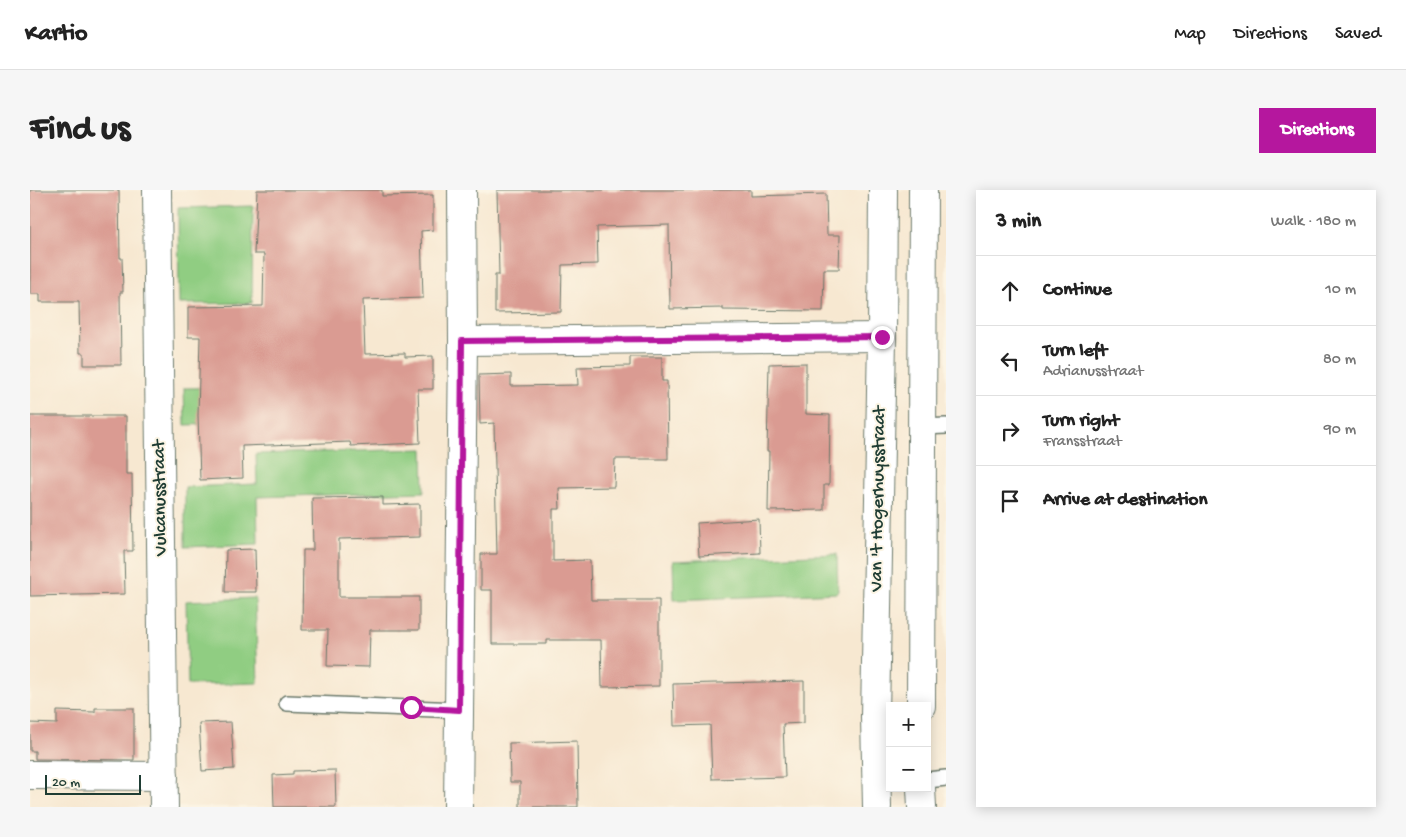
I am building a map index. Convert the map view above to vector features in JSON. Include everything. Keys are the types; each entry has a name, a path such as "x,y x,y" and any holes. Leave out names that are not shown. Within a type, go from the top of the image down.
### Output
{"street":[{"name":"Vulcanusstraat","path":"157,190 164,807"},
{"path":"458,807 462,190"},
{"name":"Van 't Hogerhuysstraat","path":"878,807 882,716 883,190"},
{"path":"921,702 934,427 923,190"},
{"path":"462,341 882,337"},
{"path":"30,775 164,776"},
{"path":"921,792 922,807"}],"lane":[{"path":"287,703 459,710"},
{"path":"931,780 946,778"}],"green space":[{"path":"253,206 252,303 179,304 178,208"},
{"path":"255,387 256,423 185,425 184,388"},
{"path":"423,449 424,492 257,497 258,544 185,547 185,487 257,484 256,454"},
{"path":"837,554 838,593 674,600 673,561"},
{"path":"255,598 258,683 188,685 186,601"}],"building":[{"path":"30,190 119,190 120,258 122,258 123,292 120,292 121,365 84,365 84,353 80,353 79,302 40,302 40,294 30,294"},
{"path":"257,190 382,190 382,196 433,195 433,230 421,231 423,298 363,300 365,354 405,353 405,357 433,356 433,389 418,389 420,443 351,446 350,442 242,446 243,478 200,480 198,415 200,337 188,337 188,307 263,306 264,254 254,254"},
{"path":"497,190 751,190 751,196 826,194 827,235 840,235 839,269 824,269 823,311 723,310 723,308 670,309 669,225 597,227 598,264 562,265 561,312 495,313 495,275 499,275"},
{"path":"630,357 662,357 662,381 667,381 668,459 615,459 614,487 559,488 560,509 553,509 553,561 590,560 591,600 659,600 659,686 602,687 601,640 547,640 547,644 492,644 492,590 481,590 481,554 497,554 494,423 480,424 479,375 511,374 511,386 578,385 577,367 630,366"},
{"path":"806,363 806,414 830,415 829,485 824,485 824,510 768,511 769,364"},
{"path":"30,416 126,416 126,474 132,474 133,551 124,551 125,594 30,596"},
{"path":"383,497 383,505 420,504 420,537 339,539 339,597 419,597 419,630 370,630 369,667 327,666 328,630 302,630 303,550 313,550 312,498"},
{"path":"759,519 760,553 699,556 697,523"},
{"path":"255,549 256,592 225,592 226,550"},
{"path":"804,681 804,723 783,724 785,777 712,779 710,725 674,726 673,684"},
{"path":"95,708 134,708 134,760 35,759 35,751 30,751 30,723 57,724 57,711 95,712"},
{"path":"231,722 234,769 202,771 199,723"},
{"path":"577,741 578,807 520,807 520,782 510,782 509,743"},
{"path":"335,770 336,807 274,807 273,775 293,774 293,771"}],"route":[{"path":"411,707 459,710 462,341 882,337"}]}
